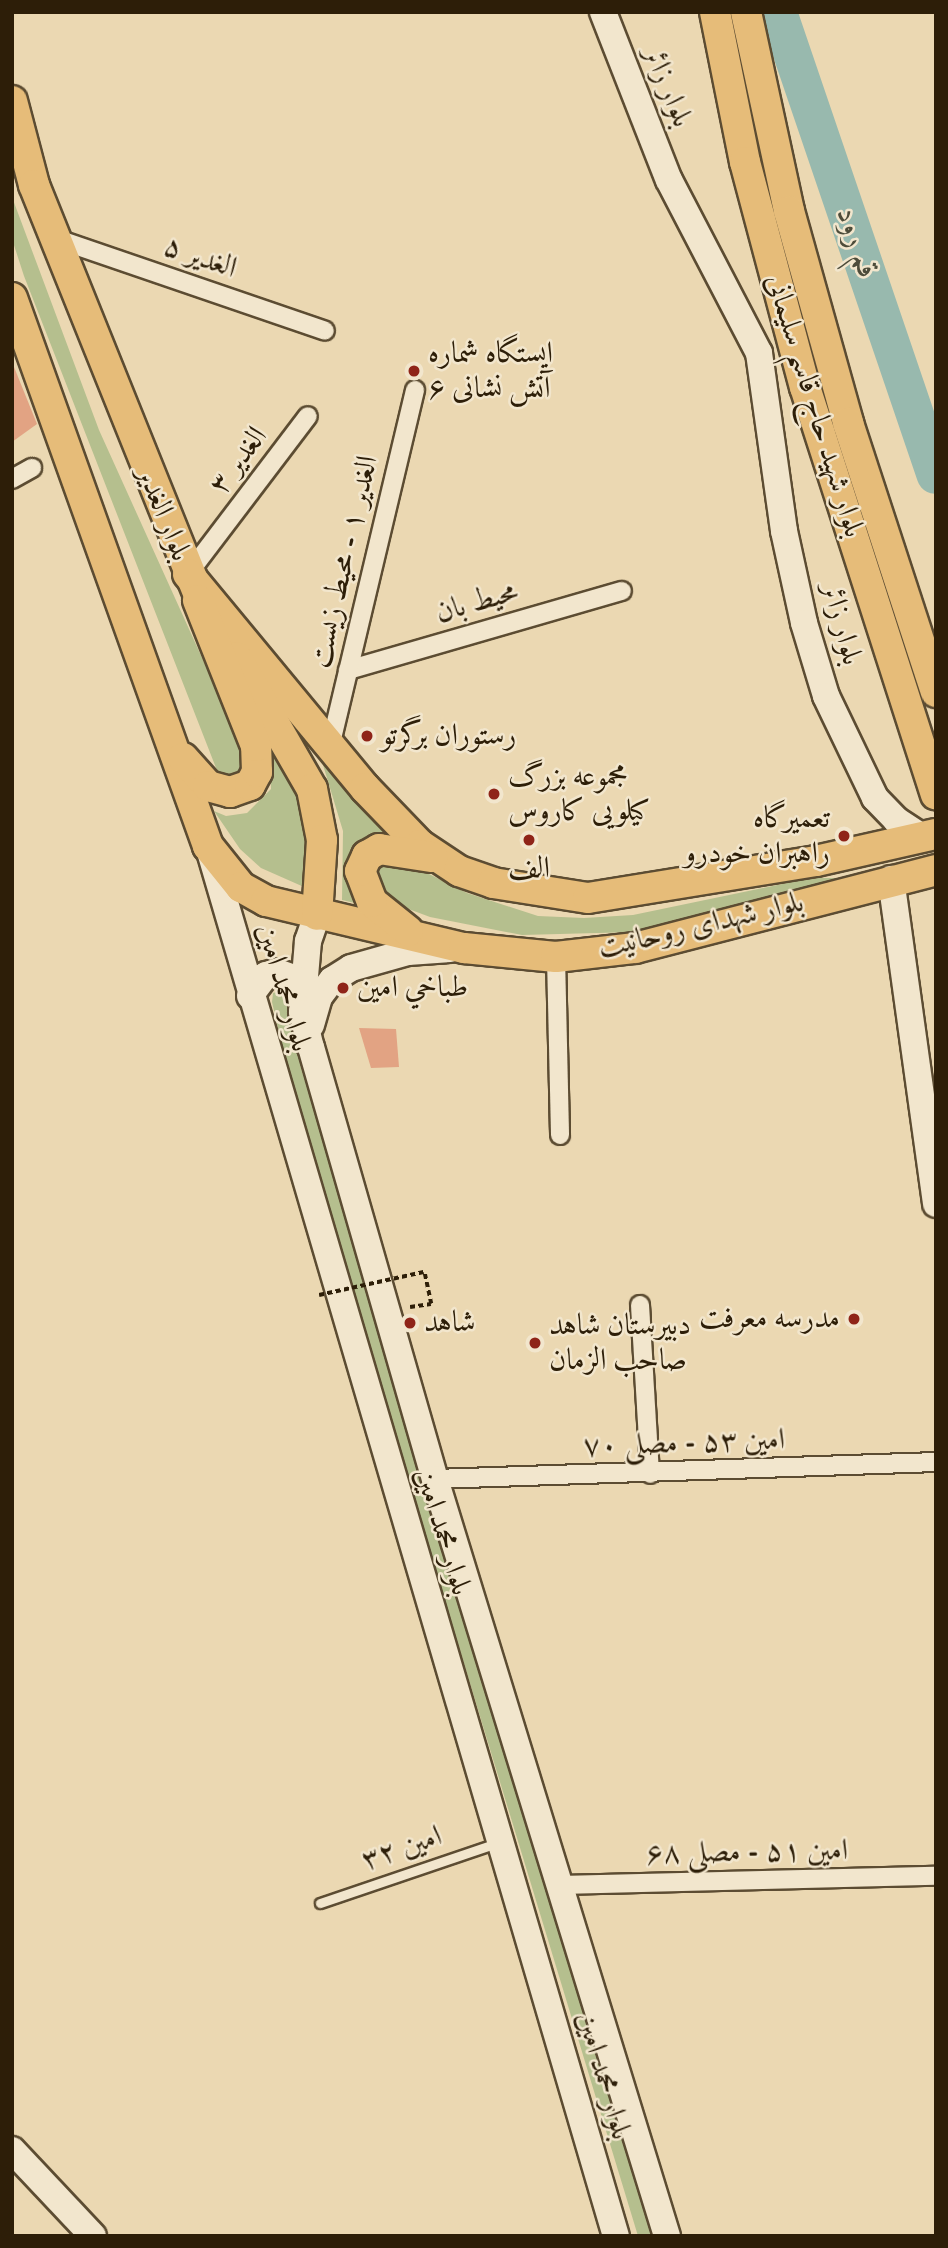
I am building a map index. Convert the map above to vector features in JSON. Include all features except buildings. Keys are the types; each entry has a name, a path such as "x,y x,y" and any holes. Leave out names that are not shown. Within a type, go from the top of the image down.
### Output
{"main road":[{"name":"بلوار زائر","path":"603,12 669,180 759,353 784,531 804,623 826,696 875,798 896,820 929,836"},
{"name":"بلوار شهید حاج قاسم سلیمانی","path":"715,12 745,162 805,387 936,794"},
{"name":"بلوار شهید حاج قاسم سلیمانی","path":"746,12 762,102 792,224 848,423 936,692"},
{"name":"بلوار الغدیر","path":"12,101 34,185 188,574 312,789 322,840 317,915"},
{"path":"12,299 208,846"},
{"path":"167,729 186,763 208,786 230,792 250,785 257,772 256,746 188,574"},
{"path":"188,574 330,747 420,845 442,860"},
{"name":"بلوار شهدای روحانیت","path":"442,860 493,883 588,898 816,861 929,836"},
{"name":"بلوار شهدای روحانیت","path":"208,846 241,887 266,901 464,948 556,957 635,948 891,879 936,870"},
{"name":"بلوار محمد امین","path":"208,846 616,2236"},
{"path":"416,937 372,902 360,871 367,856 379,849 409,850 442,860"},
{"path":"891,879 936,1204"},
{"name":"بلوار محمد امین","path":"317,915 308,941 302,1012 311,1047 435,1479 667,2236"},
{"path":"311,1047 312,1016 332,980 376,958 464,948"},
{"path":"250,996 266,975 277,972 296,979 304,988"},
{"path":"12,2150 93,2236"}],"street":[{"name":"الغدیر ۵","path":"57,239 325,331"},
{"name":"الغدیر ۱ - محیط زیست","path":"330,747 415,390"},
{"name":"الغدیر ۳","path":"188,574 308,416"},
{"path":"12,479 32,468"},
{"name":"محیط بان","path":"348,670 622,591"},
{"path":"556,957 561,1135"},
{"path":"640,1305 650,1475"},
{"name":"امین ۵۳ - مصلی ۷۰","path":"435,1479 650,1475 936,1462"},
{"name":"امین ۵۱ - مصلی ۶۸","path":"559,1885 936,1877"}],"lane":[{"name":"امین ۳۲","path":"320,1903 500,1842"}],"path":[{"path":"319,1295 424,1272 431,1304"}],"green space":[{"path":"12,197 99,430 241,744 245,770 234,781 218,773 24,276 12,239"},
{"path":"254,719 290,779 306,823 309,860 304,887 261,868 240,849 214,811 226,816 247,813 271,789 270,756"},
{"path":"320,755 388,836 367,836 356,851 372,907 342,900 343,831"},
{"path":"385,863 409,864 467,893 538,916 584,918 633,915 811,878 849,878 635,932 522,935 430,917 390,902 374,880 377,868"},
{"path":"273,993 289,993 301,1068 653,2236 638,2236 448,1611 288,1073 272,1002"}],"waterway":[{"name":"قم رود","path":"778,12 936,475"}],"place":[{"name":"ایستگاه شماره ۶ آتش نشانی","path":"414,371"},
{"name":"رستوران برگرتو","path":"367,736"},
{"name":"مجموعه بزرگ کیلویی کاروس","path":"494,794"},
{"name":"تعمیرگاه راهبران خودرو","path":"844,836"},
{"name":"الف","path":"529,840"},
{"name":"طباخي امين","path":"343,988"},
{"name":"مدرسه معرفت","path":"854,1319"},
{"name":"شاهد","path":"410,1323"},
{"name":"دبیرستان شاهد صاحب الزمان","path":"535,1343"}]}
